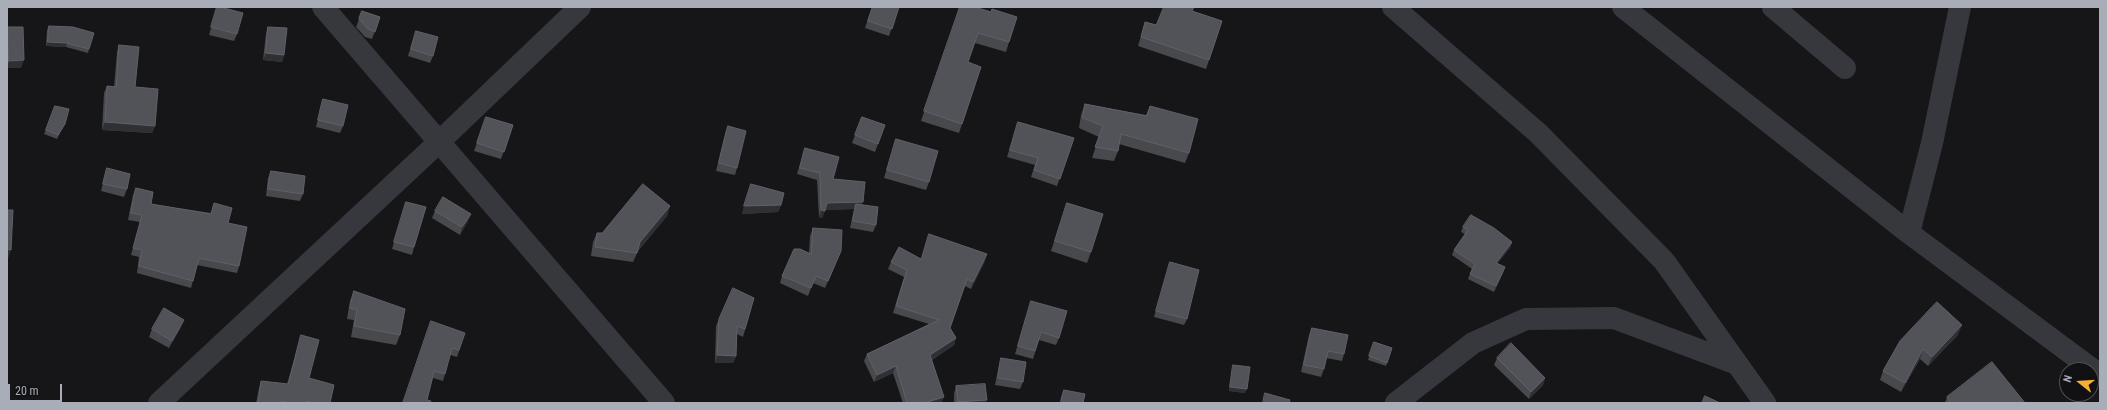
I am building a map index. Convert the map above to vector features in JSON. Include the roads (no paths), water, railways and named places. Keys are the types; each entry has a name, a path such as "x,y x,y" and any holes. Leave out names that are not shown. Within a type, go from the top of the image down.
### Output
{"street":[{"path":"323,7 664,403"},
{"path":"159,403 439,142 580,7"},
{"path":"1393,7 1538,133 1664,261 1765,403"},
{"path":"1623,7 1909,233 2100,375"},
{"path":"1773,7 1845,68"},
{"path":"1909,233 1932,143 1960,7"},
{"path":"1396,403 1473,343 1526,319 1614,318 1737,364"}]}
